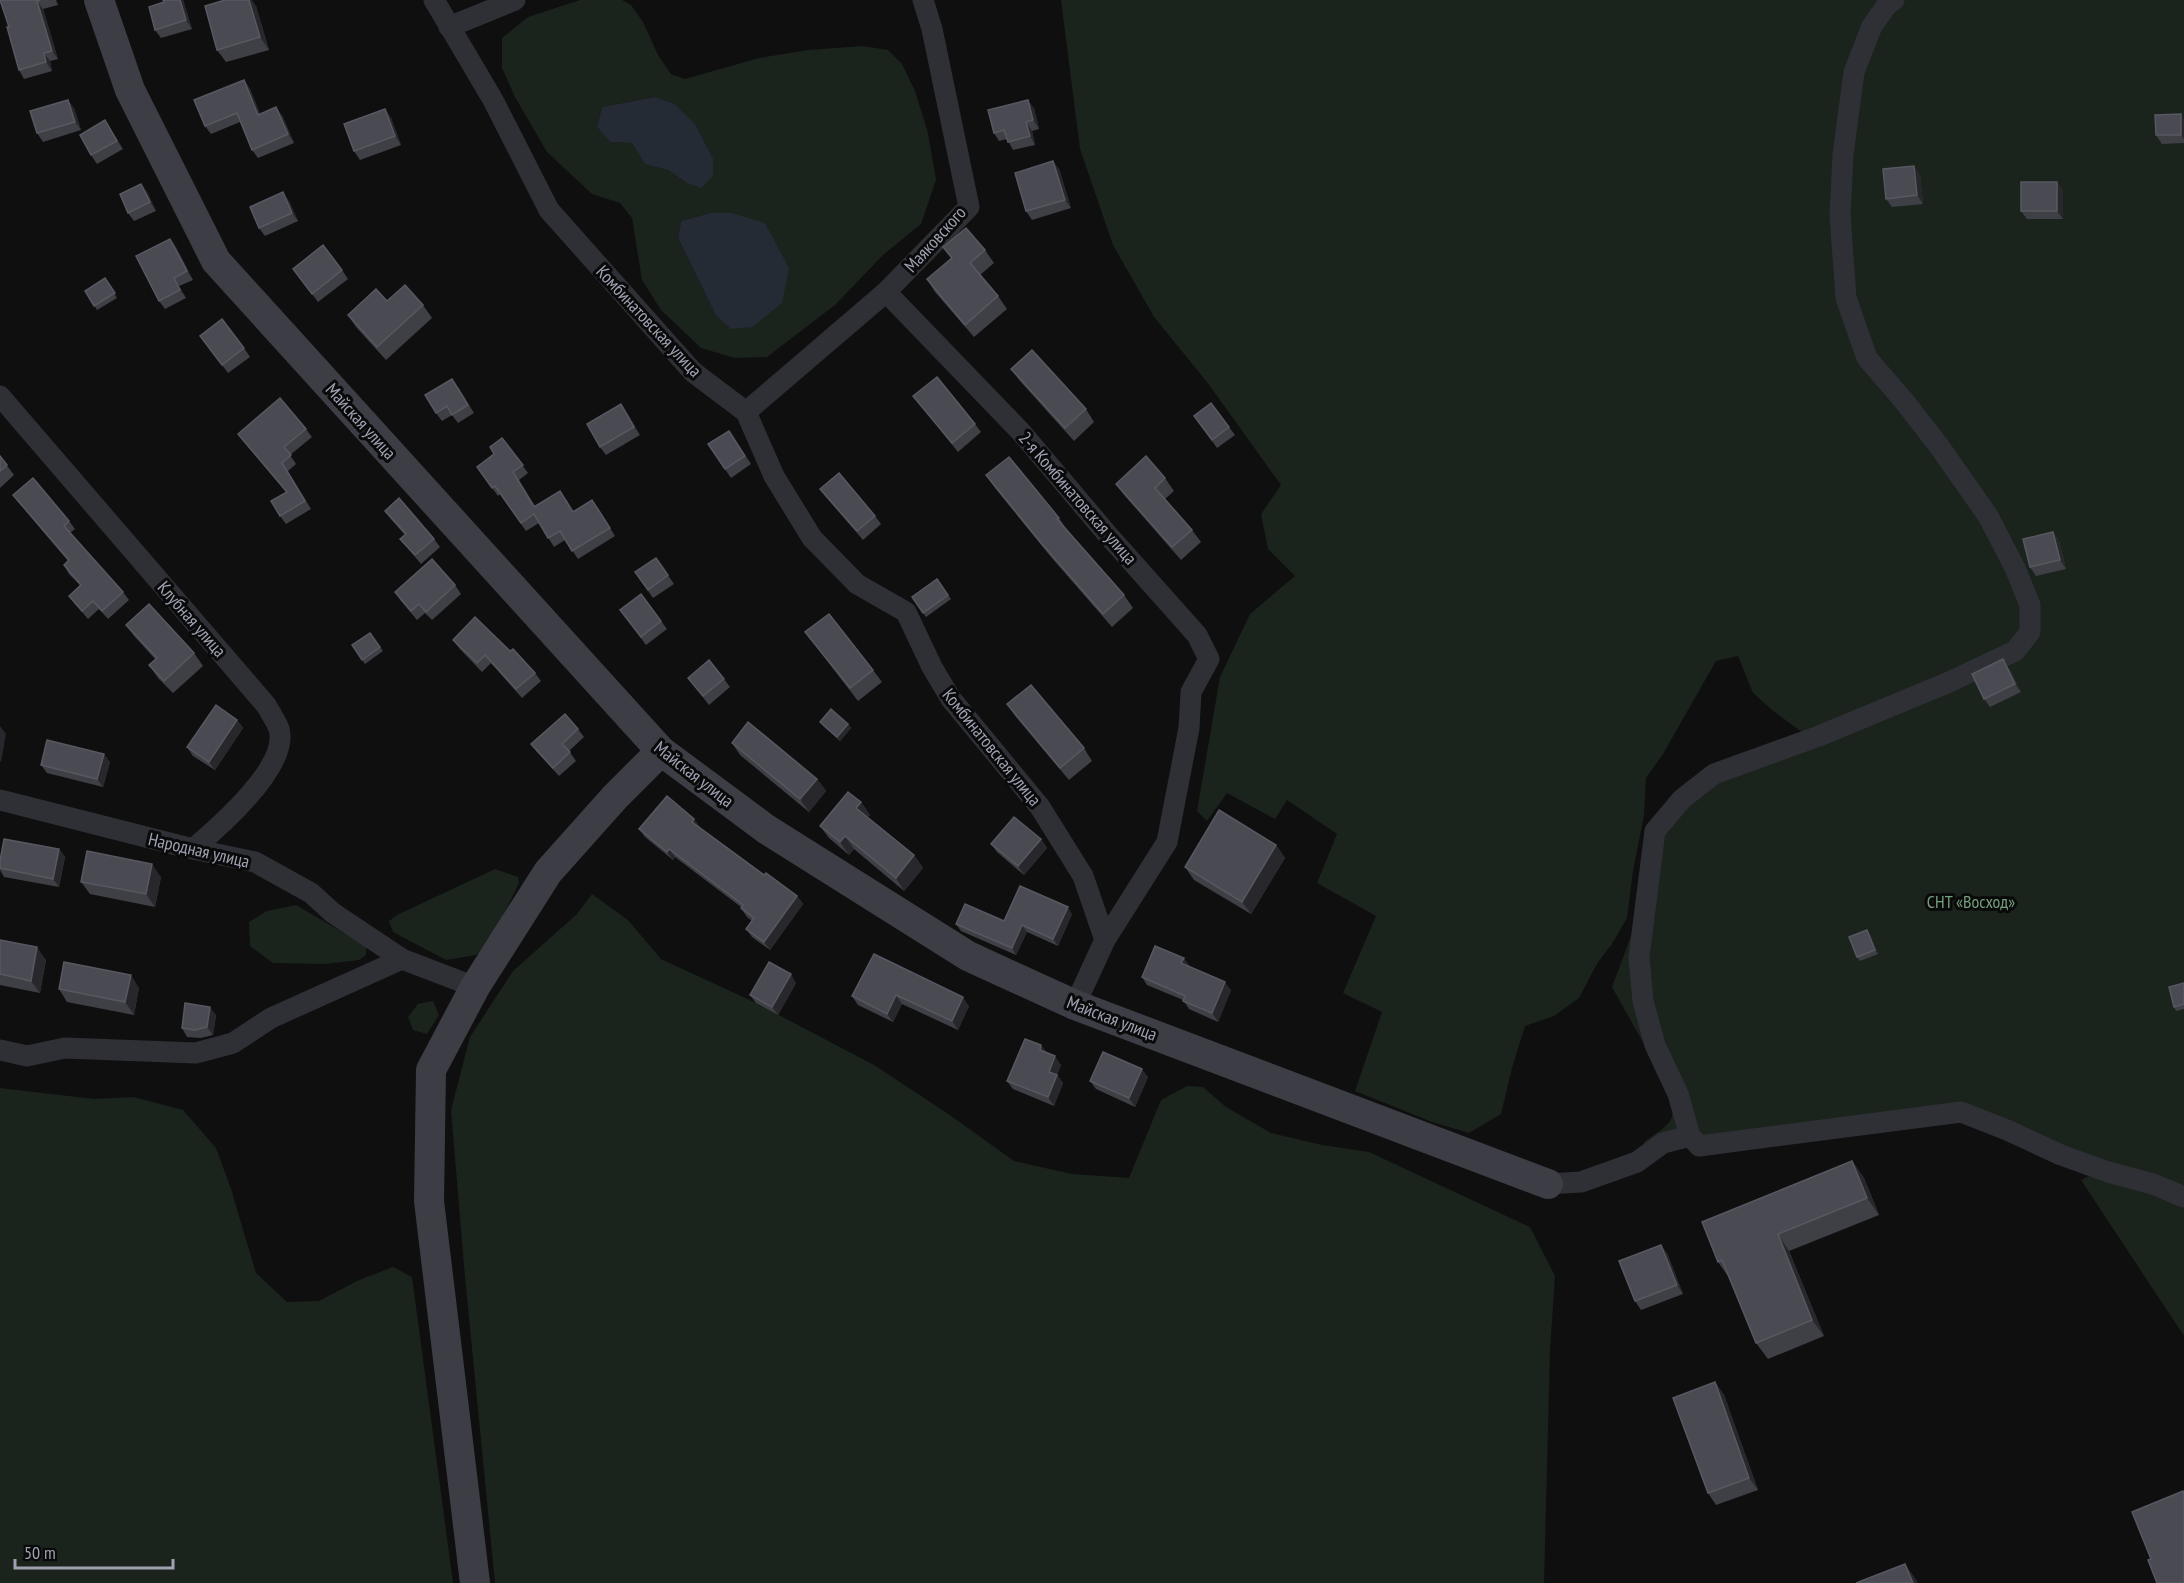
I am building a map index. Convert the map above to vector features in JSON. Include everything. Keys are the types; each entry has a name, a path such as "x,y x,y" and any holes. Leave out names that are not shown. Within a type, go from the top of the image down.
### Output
{"street":[{"name":"Майская улица","path":"99,0 130,90 216,261 661,751 766,829 968,956 1075,1005 1548,1184"},
{"name":"Комбинатовская улица","path":"434,0 494,100 549,210 693,372 746,412 774,476 812,538 857,584 906,612 932,667 951,699 1040,807 1083,876 1105,940"},
{"path":"449,27 515,0"},
{"name":"Маяковского","path":"746,412 886,292 969,207 932,28 923,0"},
{"path":"1894,0 1887,5 1872,26 1854,72 1844,155 1840,215 1846,298 1867,358 1904,400 1988,516 2015,568 2030,605 2030,632 2014,651 1819,736 1714,774 1682,799 1655,831 1639,957 1643,1000 1656,1045 1677,1094 1690,1136 1699,1146 1961,1112 2061,1155 2108,1172 2153,1184 2184,1197"},
{"name":"2-я Комбинатовская улица","path":"886,292 1021,432 1197,635 1209,659 1191,692 1189,728 1167,842 1105,940"},
{"name":"Клубная улица","path":"0,396 266,705 280,731 277,752 264,777 229,818 193,849"},
{"path":"475,1583 429,1201 431,1070 475,987 548,872 615,797 661,751"},
{"name":"Народная улица","path":"0,800 193,849 255,862 311,893 333,914 402,959 475,987"},
{"path":"1075,1005 1105,940"},
{"path":"0,1050 27,1056 65,1048 196,1053 233,1043 271,1018 402,959"},
{"path":"1548,1184 1581,1182 1636,1162 1663,1143 1690,1136"}],"green space":[{"path":"580,0 622,0 631,5 643,22 658,55 671,74 685,79 759,58 808,50 863,46 888,50 902,64 915,91 928,133 936,180 921,224 883,255 835,305 767,357 735,358 701,348 661,310 642,280 632,218 620,203 592,194 547,152 515,97 502,68 502,38 528,17","holes":["655,97 695,124 713,158 713,176 687,183 668,170 645,163 632,143 610,142 597,127 602,107","710,213 732,213 715,314 678,238 681,221"]},
{"name":"СНТ «Восход»","path":"1061,0 2184,0 2184,1336 2081,1180 2095,1173 1961,1112 1711,1143 1660,1153 1643,1143 1670,1122 1672,1101 1669,1089 1612,987 1647,893 1655,831 1682,799 1818,736 1799,730 1753,693 1738,656 1716,661 1663,754 1646,778 1644,815 1627,918 1598,962 1579,998 1554,1016 1525,1026 1501,1114 1469,1133 1432,1122 1355,1091 1382,1012 1343,993 1376,916 1317,883 1337,834 1287,800 1275,819 1227,793 1207,821 1197,811 1220,677 1250,614 1295,576 1268,549 1261,514 1281,485 1207,382 1154,317 1113,245 1080,149"},
{"path":"495,869 518,877 519,883 489,945 476,955 446,960 393,932 389,921 397,915"},
{"path":"592,894 628,920 661,959 756,1003 874,1065 1014,1161 1072,1174 1129,1178 1161,1100 1187,1086 1203,1087 1226,1107 1271,1133 1322,1145 1369,1152 1530,1227 1555,1276 1550,1350 1544,1583 495,1583 451,1110 470,1037 513,971 577,914"},
{"path":"296,905 366,946 366,955 359,960 325,964 273,963 250,946 249,922 267,911"},
{"path":"433,1001 439,1015 427,1034 413,1030 408,1017 418,1004"},
{"path":"0,1088 94,1099 134,1097 183,1110 216,1148 256,1273 287,1302 319,1301 359,1280 393,1267 412,1277 453,1583 0,1583"}],"shaded area":[{"path":"655,97 674,104 695,124 713,158 713,176 701,188 687,183 668,170 645,164 632,143 610,142 597,127 602,107"},
{"path":"710,213 732,213 765,223 789,268 782,303 752,327 731,329 715,314 678,238 681,221"}],"building":[{"path":"0,0 40,0 37,1 52,51 44,53 46,62 19,70"},
{"path":"163,0 180,0 186,20 155,30 149,7 164,2"},
{"path":"225,0 249,0 260,37 217,50 205,6"},
{"path":"244,80 258,115 276,107 288,134 252,150 237,113 205,126 194,100"},
{"path":"68,100 75,122 37,133 30,111"},
{"path":"1028,100 1033,120 1026,122 1030,136 1008,142 1004,130 994,133 988,110"},
{"path":"385,109 395,136 354,151 344,124"},
{"path":"2181,114 2181,135 2156,135 2155,115"},
{"path":"105,120 117,141 91,155 80,135"},
{"path":"1053,161 1065,200 1026,211 1015,173"},
{"path":"1914,166 1917,195 1886,199 1883,169"},
{"path":"2021,182 2057,182 2057,211 2021,211"},
{"path":"141,184 150,202 128,213 120,194"},
{"path":"283,192 292,213 259,228 250,207"},
{"path":"966,228 985,250 970,263 998,296 965,325 927,279 952,258 943,247"},
{"path":"170,239 187,271 174,278 180,290 159,301 136,256"},
{"path":"323,245 342,270 312,294 293,269"},
{"path":"105,278 115,293 94,306 85,291"},
{"path":"405,285 423,305 377,347 348,315 376,289 387,301"},
{"path":"222,319 244,348 222,365 200,336"},
{"path":"1032,350 1086,409 1065,428 1011,369"},
{"path":"937,377 975,424 952,443 913,396"},
{"path":"452,379 468,405 452,415 447,406 436,413 425,395"},
{"path":"280,398 306,429 284,447 291,455 282,463 305,501 280,516 271,501 287,492 238,434"},
{"path":"1211,403 1229,427 1212,440 1194,416"},
{"path":"621,404 634,427 600,447 587,424"},
{"path":"729,431 745,456 725,469 708,444"},
{"path":"502,438 523,465 513,472 534,507 560,491 573,512 592,500 610,528 572,551 560,531 548,538 534,514 521,523 495,486 492,488 477,467 494,454 490,447"},
{"path":"0,456 7,465 0,471"},
{"path":"1146,456 1165,478 1155,488 1192,530 1172,547 1116,484"},
{"path":"1009,457 1059,518 1057,519 1124,595 1103,614 986,475"},
{"path":"839,473 875,516 857,531 820,489"},
{"path":"33,478 69,521 64,526 123,592 102,611 93,601 82,611 69,596 81,585 64,565 69,560 13,495"},
{"path":"399,498 434,539 415,555 400,539 406,534 385,511"},
{"path":"2053,532 2060,560 2030,567 2023,539"},
{"path":"656,558 668,575 648,590 635,572"},
{"path":"432,559 455,585 426,612 419,604 411,611 395,592"},
{"path":"937,579 948,595 923,613 912,597"},
{"path":"641,594 661,621 641,637 620,610"},
{"path":"149,604 194,653 164,681 149,665 157,658 126,625"},
{"path":"829,614 873,670 850,688 805,632"},
{"path":"475,617 510,651 513,649 535,673 516,689 485,655 477,663 453,640"},
{"path":"370,633 380,647 362,660 352,645"},
{"path":"2003,659 2015,684 1984,699 1972,674"},
{"path":"709,660 724,679 703,696 688,678"},
{"path":"1031,685 1084,748 1060,768 1007,704"},
{"path":"216,705 237,720 209,762 187,747"},
{"path":"831,709 848,724 837,737 820,722"},
{"path":"565,714 578,729 562,744 570,752 553,768 531,744"},
{"path":"748,722 817,779 800,799 732,743"},
{"path":"47,740 104,754 97,779 41,765"},
{"path":"848,792 861,802 856,808 914,855 896,878 845,836 840,842 820,826"},
{"path":"667,796 694,819 692,822 764,875 766,873 797,896 764,942 746,929 754,918 741,908 743,905 669,849 667,852 639,829"},
{"path":"1219,810 1276,845 1242,902 1185,867"},
{"path":"1014,817 1041,839 1018,866 991,844"},
{"path":"4,839 59,849 53,879 0,868"},
{"path":"87,851 152,864 146,894 81,882"},
{"path":"1020,886 1068,907 1053,939 1022,925 1012,948 956,924 965,904 1004,921"},
{"path":"1867,930 1875,950 1857,957 1849,937"},
{"path":"0,940 37,947 31,981 0,974"},
{"path":"1155,946 1184,958 1181,963 1225,982 1212,1013 1183,1001 1185,996 1142,977"},
{"path":"874,954 963,997 952,1021 896,995 887,1014 852,996"},
{"path":"64,962 131,975 125,1002 59,989"},
{"path":"769,962 791,974 772,1007 750,995"},
{"path":"2184,983 2184,1004 2174,1007 2169,987"},
{"path":"185,1003 210,1007 207,1027 195,1030 182,1028"},
{"path":"1025,1039 1041,1045 1040,1050 1055,1056 1049,1072 1057,1075 1048,1097 1007,1081"},
{"path":"1103,1052 1142,1069 1129,1098 1090,1081"},
{"path":"1852,1161 1867,1198 1778,1234 1812,1320 1756,1343 1722,1260 1718,1262 1702,1222"},
{"path":"1661,1245 1677,1285 1635,1301 1619,1261"},
{"path":"1715,1382 1749,1478 1708,1493 1673,1398"},
{"path":"2183,1491 2184,1583 2157,1583 2148,1560 2151,1559 2132,1512"},
{"path":"1905,1564 1913,1583 1856,1583"}]}
